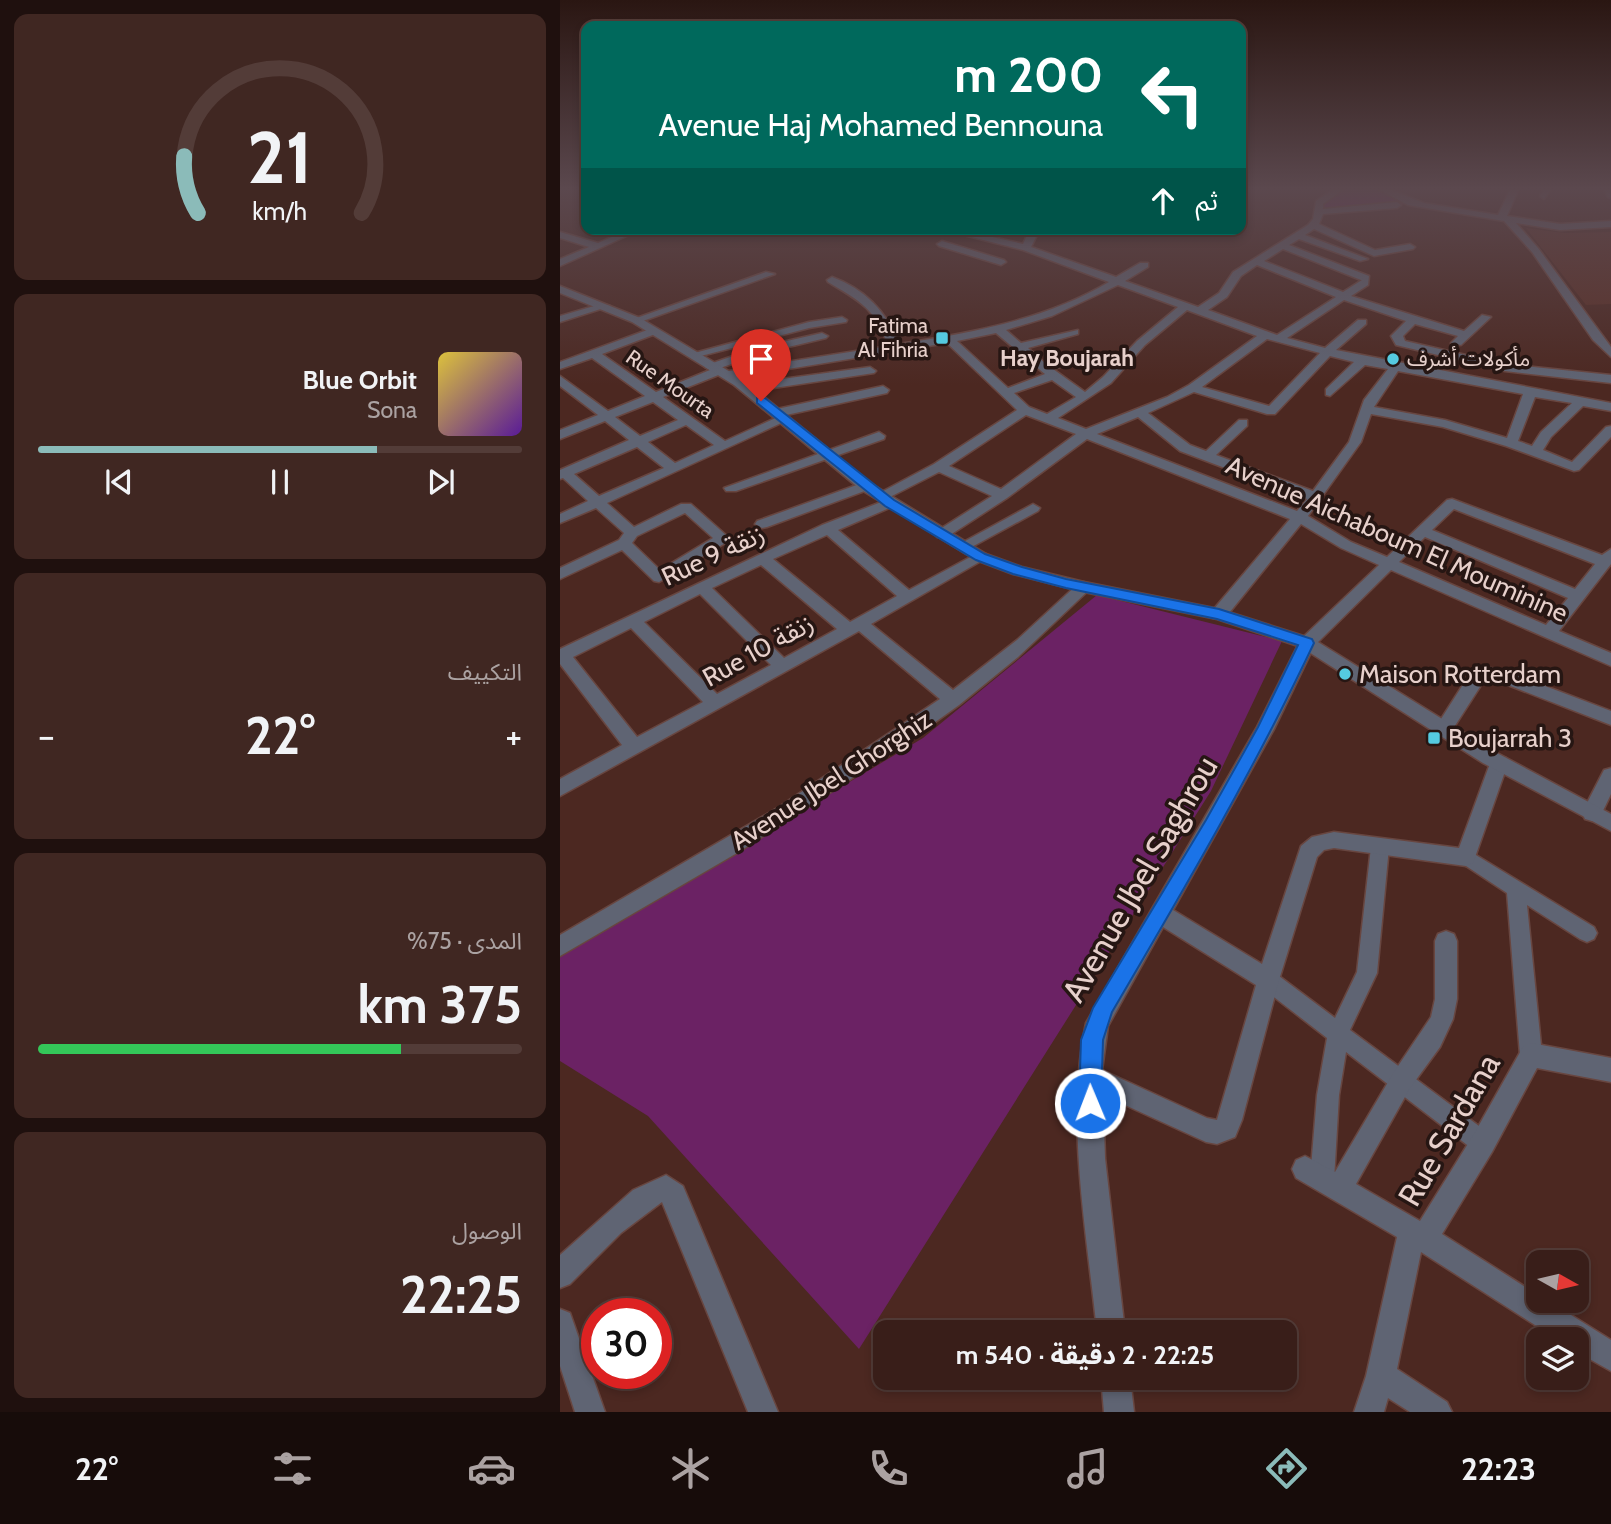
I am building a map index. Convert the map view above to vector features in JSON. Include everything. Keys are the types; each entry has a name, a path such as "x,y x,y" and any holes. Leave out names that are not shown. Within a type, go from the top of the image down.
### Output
{"street":[{"path":"561,261 578,254"},
{"path":"973,254 1001,262"},
{"path":"1043,254 1265,335 1327,352 1430,376 1611,407"},
{"path":"1200,311 1223,295 1237,274 1266,254"},
{"path":"1279,338 1364,280 1301,254"},
{"path":"1350,254 1378,264"},
{"path":"1538,254 1574,304 1584,323 1611,354"},
{"path":"1255,261 1344,296 1466,335"},
{"path":"718,371 894,347 998,328 1076,302 1121,281 1144,265"},
{"path":"636,320 770,274"},
{"path":"832,280 878,311 886,321 894,347"},
{"path":"560,289 636,320 746,388 865,486 981,557 1018,571 1084,587 1219,614 1307,643 1443,730 1611,823"},
{"path":"560,319 606,306"},
{"path":"1046,420 1107,380 1152,334 1186,306"},
{"path":"1430,376 1445,356 1486,317"},
{"path":"693,355 809,325 842,320"},
{"path":"1413,320 1396,336 1397,341 1445,356 1611,379"},
{"path":"1194,388 1270,411 1327,352 1362,322"},
{"path":"998,328 1049,372 1084,397"},
{"path":"560,366 654,331"},
{"path":"1019,347 1074,332"},
{"path":"942,534 1002,495 1085,434 1194,388 1265,335"},
{"path":"560,435 718,371 760,350 822,337"},
{"name":"Avenue Aichaboum El Mouminine","path":"948,338 1025,411 1300,517 1346,545 1611,660"},
{"name":"Rue Mourta","path":"594,354 724,446"},
{"path":"1007,393 1090,355"},
{"path":"1330,392 1362,361"},
{"path":"1219,614 1316,497 1355,442 1370,400 1394,369"},
{"path":"746,388 870,371"},
{"path":"560,380 673,468"},
{"path":"560,519 724,446 781,416 883,390"},
{"path":"1511,443 1530,393"},
{"path":"1535,452 1546,435 1579,403"},
{"path":"1367,409 1445,424 1511,443 1574,467 1611,430"},
{"name":"Rue 9 زنقة","path":"561,655 885,500 1025,411"},
{"path":"1140,413 1171,439 1207,457 1316,497"},
{"path":"560,574 628,538 686,508 722,539 659,577 628,538 597,502 562,474 688,420"},
{"path":"1207,457 1243,423"},
{"path":"731,488 879,436"},
{"path":"939,467 1002,495"},
{"path":"762,524 865,486"},
{"path":"1307,643 1448,504 1457,503 1608,558 1549,633"},
{"path":"963,547 1033,508"},
{"path":"790,514 805,538"},
{"path":"827,528 907,597"},
{"path":"1422,531 1578,596"},
{"name":"Rue 10 زنقة","path":"560,788 981,557"},
{"path":"762,558 953,700"},
{"path":"702,587 781,666"},
{"name":"Avenue Jbel Ghorghiz","path":"560,946 696,868 953,700 1004,660 1084,587"},
{"path":"633,620 714,702"},
{"name":"Avenue Jbel Saghrou","path":"1110,1320 1092,1158 1089,1076 1092,1040 1103,1008 1161,914 1265,729 1307,643"},
{"path":"561,655 633,746"},
{"path":"1443,730 1476,676 1483,673 1497,674 1611,718"},
{"path":"1466,857 1499,763"},
{"path":"1592,813 1611,775"},
{"path":"1089,1076 1206,1130 1217,1132 1226,1128 1308,852 1319,843 1334,840 1466,857 1587,933"},
{"path":"1322,1179 1328,1095 1339,1031 1367,973 1380,847"},
{"path":"1516,890 1531,1055 1611,1070"},
{"path":"1161,914 1268,980 1339,1031 1483,1143"},
{"path":"1322,1179 1433,1039 1447,999 1446,941"},
{"name":"Rue Sardana","path":"1369,1412 1418,1235 1483,1143 1531,1055"},
{"path":"1322,1179 1418,1235 1611,1357"},
{"path":"560,1274 637,1202 662,1188 674,1195 763,1412"},
{"path":"560,1323 590,1412"},
{"path":"1381,1376 1437,1412"},
{"path":"1116,1390 1119,1412"}],"shaded area":[{"path":"1546,254 1611,254 1611,304 1586,305"},
{"path":"1097,595 1282,641 1211,791 877,1320 873,1320 873,1327 859,1349 648,1116 560,1061 560,955 923,738"}],"place":[{"name":"Fatima Al Fihria","path":"942,338"},
{"name":"مأكولات أشرف","path":"1393,359"},
{"name":"Maison Rotterdam","path":"1345,674"},
{"name":"Boujarrah 3","path":"1434,738"}],"district":[{"name":"Hay Boujarah","path":"1067,358"}],"route":[{"path":"761,401 865,486 981,557 1018,571 1066,583 1219,614 1307,643 1265,729 1212,825 1103,1008 1092,1040 1090,1103"}]}
